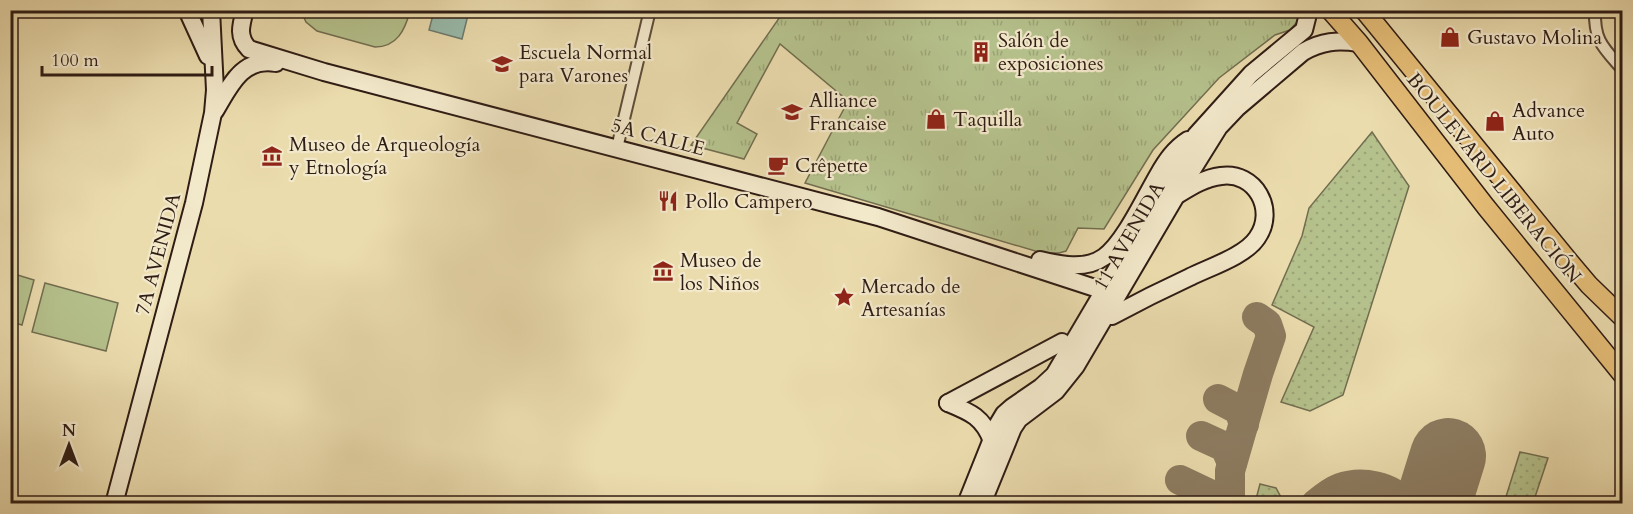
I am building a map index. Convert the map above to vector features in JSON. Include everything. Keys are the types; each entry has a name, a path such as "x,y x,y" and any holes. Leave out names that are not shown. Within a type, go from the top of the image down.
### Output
{"highway":[{"name":"BOULEVARD LIBERACIÓN","path":"1330,10 1486,207 1623,374"},
{"name":"BOULEVARD LIBERACIÓN","path":"1364,10 1567,259 1589,285 1623,317"}],"main road":[{"path":"188,10 213,68"},
{"name":"7A AVENIDA","path":"114,504 194,203 213,113 215,90 211,10"},
{"name":"5A CALLE","path":"245,10 240,35 243,43 249,49 324,72 878,218 1095,288"},
{"name":"11 AVENIDA","path":"966,504 1004,414 1054,375 1196,135 1251,74 1304,30 1309,10"},
{"name":"11 AVENIDA","path":"982,504 1013,428 1019,419 1056,391 1076,366 1176,196 1220,127 1237,108 1295,58 1314,45 1341,40 1359,44"},
{"path":"213,113 232,83 246,67 254,63 270,62 324,72"},
{"path":"878,218 916,223 1056,264 1072,266 1089,263 1103,258 1112,249 1167,159 1178,146 1196,135"},
{"path":"1112,316 1248,248 1257,239 1262,229 1265,216 1259,192 1250,182 1237,177 1222,175 1209,178 1176,196"},
{"path":"1128,292 1170,287"},
{"path":"992,441 987,427 977,417 948,403 1062,342"}],"street":[{"path":"617,148 650,10"},
{"path":"1595,10 1595,31 1603,46 1623,69"}],"green space":[{"path":"301,10 410,11 406,25 399,36 389,44 375,47 317,31 306,22"},
{"path":"784,11 1300,11 1297,22 1290,30 1275,35 1219,78 1153,150 1104,229 1078,228 1066,251 1042,253 805,183 848,101 780,44 737,123 757,134 744,159 691,145"},
{"path":"1372,132 1409,186 1343,395 1310,411 1281,402 1314,327 1272,305 1302,236 1309,208"},
{"path":"11,273 34,280 22,325 11,322"},
{"path":"45,283 118,303 106,351 32,332"},
{"path":"1520,452 1548,458 1533,503 1504,503"},
{"path":"1260,484 1276,488 1284,503 1255,503"}],"shaded area":[{"path":"434,11 469,11 462,39 429,30"}],"taxiway":[{"path":"1230,504 1230,471 1271,336 1267,324 1257,317"},
{"path":"1218,399 1239,410 1244,424"},
{"path":"1201,436 1225,447 1232,463"},
{"path":"1180,480 1218,498 1225,504"},
{"path":"1316,504 1337,489 1357,485 1384,489 1406,504"}],"runway":[{"path":"1433,504 1448,456"}],"place":[{"name":"Gustavo Molina","path":"1450,37"},
{"name":"Salón de exposiciones","path":"981,52"},
{"name":"Escuela Normal para Varones","path":"502,64"},
{"name":"Alliance Francaise","path":"792,112"},
{"name":"Taquilla","path":"936,119"},
{"name":"Advance Auto","path":"1495,121"},
{"name":"Museo de Arqueología y Etnología","path":"272,156"},
{"name":"Crêpette","path":"778,165"},
{"name":"Pollo Campero","path":"668,201"},
{"name":"Museo de los Niños","path":"663,271"},
{"name":"Mercado de Artesanías","path":"844,297"}]}
